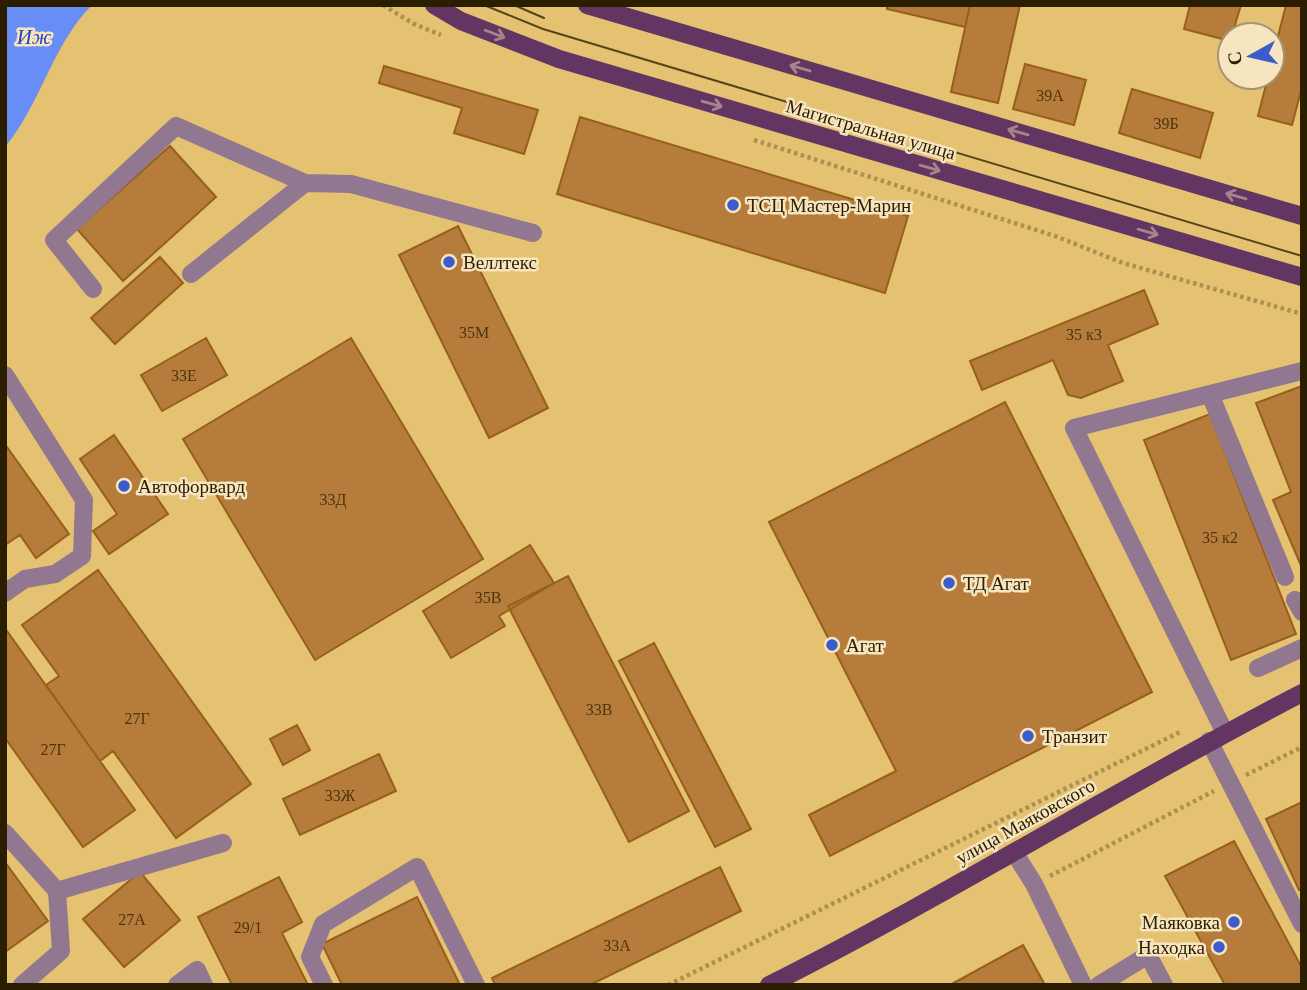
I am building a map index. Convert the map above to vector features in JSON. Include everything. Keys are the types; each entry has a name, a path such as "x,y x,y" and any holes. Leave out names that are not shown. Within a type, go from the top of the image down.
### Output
{"main road":[{"name":"Магистральная улица","path":"434,5 461,21 559,59 1302,277"},
{"name":"Магистральная улица","path":"587,5 1302,216"},
{"name":"улица Маяковского","path":"776,983 1217,737 1302,693"}],"lane":[{"path":"93,289 54,240 176,125 305,183 351,184 533,233"},
{"path":"191,274 305,183"},
{"path":"1302,371 1073,428 1217,714 1217,737 1230,783 1297,902 1302,924"},
{"path":"5,375 84,500 82,556 55,574 26,579 5,593"},
{"path":"1210,394 1285,577"},
{"path":"1258,668 1302,648"},
{"path":"5,833 57,891 61,951 22,985"},
{"path":"57,891 223,843"},
{"path":"1014,852 1034,884 1083,985"},
{"path":"324,985 310,957 323,925 417,867 476,985"},
{"path":"1099,985 1148,955 1164,985"},
{"path":"177,985 197,970 204,985"}],"path":[{"path":"383,5 414,24 448,38"},
{"path":"750,139 1029,228 1123,263 1302,314"},
{"path":"668,985 1217,714"},
{"path":"1034,884 1302,747"}],"water":[{"name":"Иж","path":"5,5 92,5 67,38 28,112 5,147"}],"building":[{"path":"887,5 970,5 965,27 887,9"},
{"path":"970,5 1020,5 998,103 951,92"},
{"path":"1190,5 1241,5 1236,21 1216,21 1216,37 1184,29"},
{"path":"1286,5 1302,5 1302,87 1292,125 1258,116 1264,91 1286,91 1286,21 1282,21"},
{"path":"1025,64 1086,80 1074,125 1013,109"},
{"path":"384,66 538,110 524,154 454,133 462,108 379,83"},
{"path":"1132,89 1213,113 1200,158 1119,133"},
{"name":"ТСЦ Мастер-Марин","path":"580,117 908,216 885,293 557,194"},
{"path":"170,146 216,197 123,281 77,229"},
{"path":"458,226 548,408 489,438 399,255"},
{"path":"160,257 183,283 115,344 91,318"},
{"path":"1144,290 1158,324 1108,345 1123,381 1081,398 1068,395 1053,360 982,390 970,361"},
{"path":"206,338 227,375 162,411 141,375"},
{"path":"351,338 483,559 315,660 183,439"},
{"path":"1302,386 1302,568 1273,500 1291,492 1256,403"},
{"name":"ТД Агат","path":"1005,402 1152,692 830,856 809,815 896,771 769,522"},
{"path":"1210,414 1296,634 1231,660 1144,440"},
{"name":"Автофорвард","path":"114,435 168,514 109,554 93,531 117,514 80,459"},
{"path":"7,447 69,534 36,558 20,535 5,545"},
{"path":"530,545 554,583 499,616 505,626 451,658 423,611"},
{"path":"98,570 251,784 176,838 113,751 100,761 46,685 59,676 22,625"},
{"path":"568,576 689,811 629,842 508,606"},
{"path":"7,631 135,810 83,847 5,738"},
{"path":"654,643 751,829 715,847 619,661"},
{"path":"297,725 310,750 283,765 270,739"},
{"path":"379,754 396,791 300,835 283,799"},
{"path":"1302,802 1302,889 1299,890 1266,819"},
{"name":"Маяковка","path":"1234,841 1302,968 1302,985 1225,985 1165,876"},
{"path":"5,862 48,921 5,952"},
{"path":"720,867 741,911 590,985 495,985 492,978"},
{"path":"140,872 180,920 124,967 83,919"},
{"path":"279,877 302,922 282,933 308,985 232,985 198,917"},
{"path":"417,897 460,985 342,985 322,944"},
{"path":"1023,945 1045,985 950,985"}],"tram line":[{"path":"484,5 543,29 1302,256"},
{"path":"514,5 544,18"}],"place":[{"name":"ТСЦ Мастер-Марин","path":"733,205"},
{"name":"Веллтекс","path":"449,262"},
{"name":"Автофорвард","path":"124,486"},
{"name":"ТД Агат","path":"949,583"},
{"name":"Агат","path":"832,645"},
{"name":"Транзит","path":"1028,736"},
{"name":"Маяковка","path":"1234,922"},
{"name":"Находка","path":"1219,947"}]}
